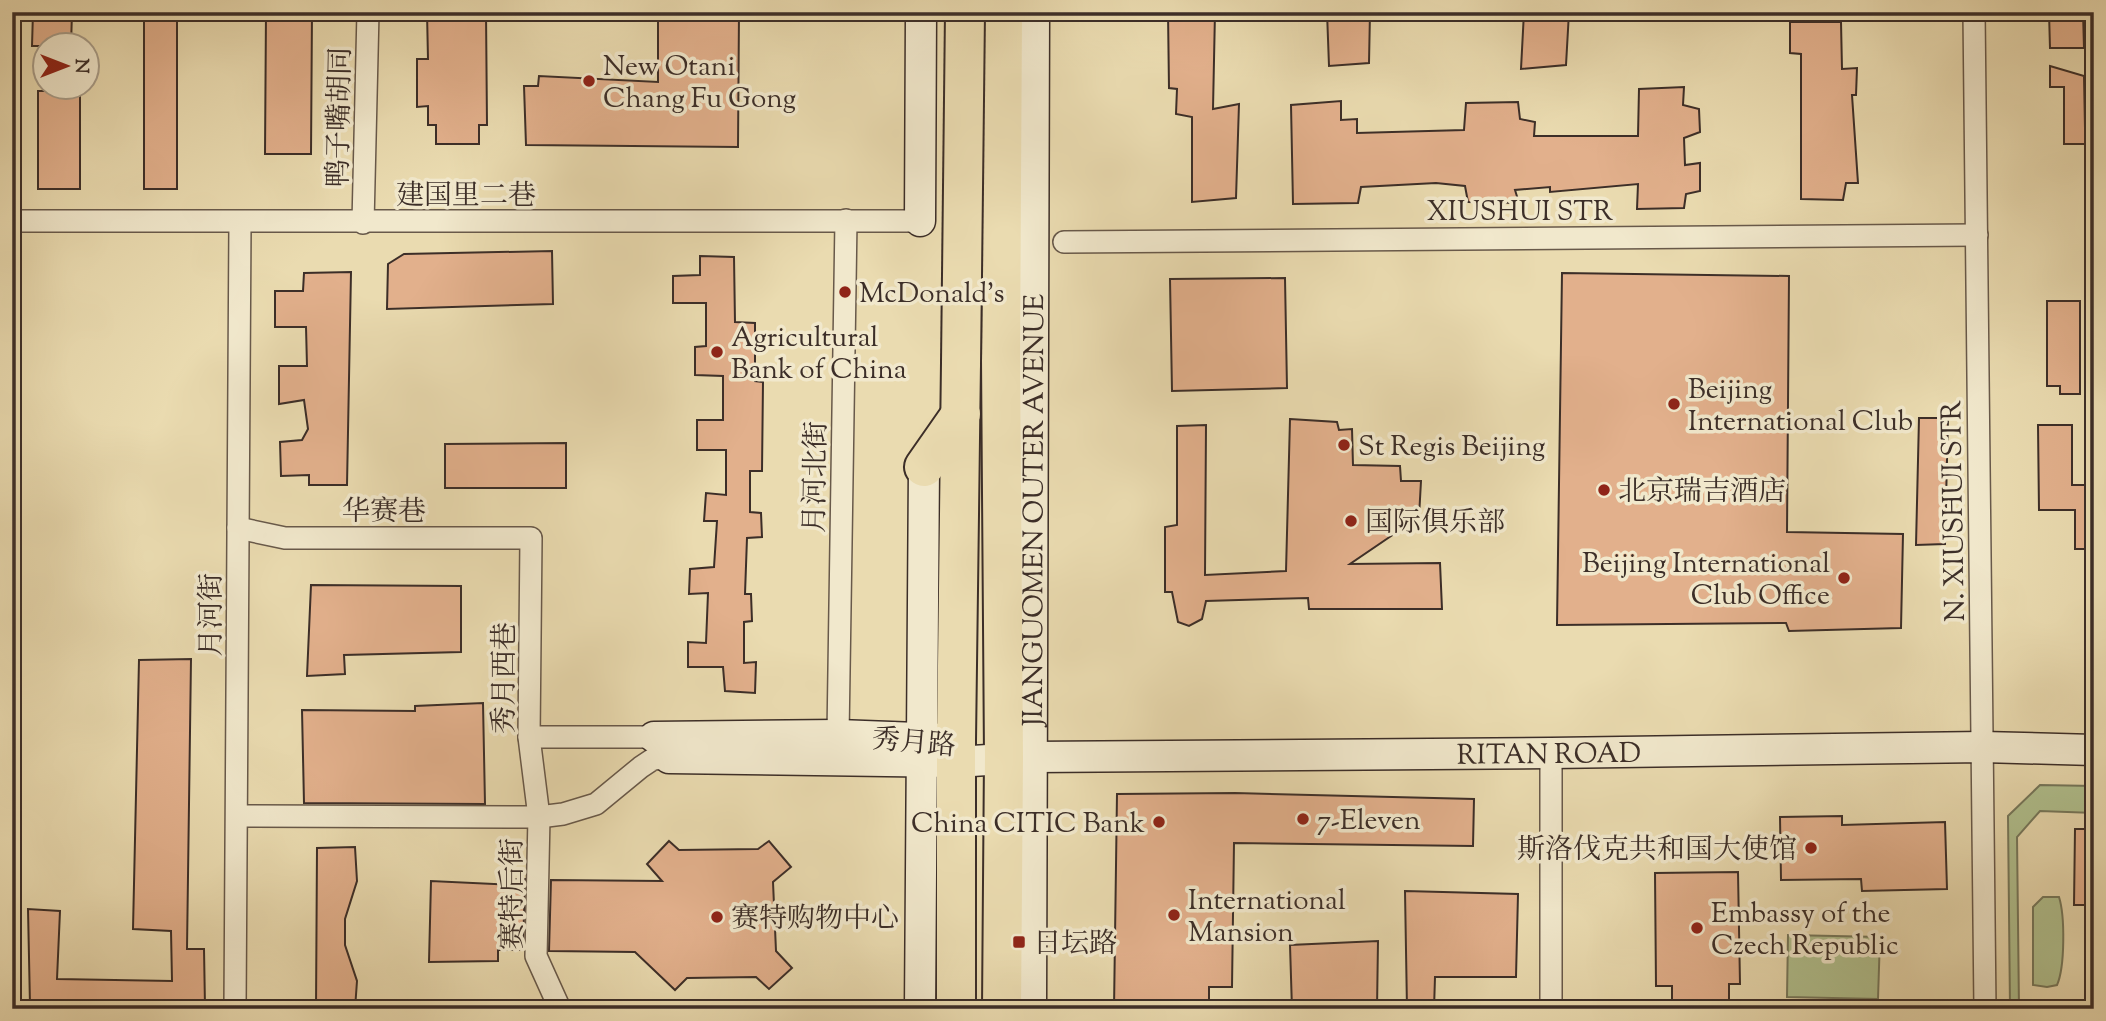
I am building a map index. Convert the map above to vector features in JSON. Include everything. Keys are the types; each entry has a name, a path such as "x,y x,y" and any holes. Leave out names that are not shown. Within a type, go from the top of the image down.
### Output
{"highway":[{"path":"957,1009 940,750 961,414 965,12"},
{"name":"JIANGUOMEN OUTER AVENUE","path":"1002,1009 1018,757 1001,359 1003,12"},
{"path":"924,467 961,414"}],"street":[{"name":"鸭子嘴胡同","path":"363,223 368,12"},
{"path":"920,221 921,12"},
{"name":"JIANGUOMEN OUTER AVENUE","path":"1031,1009 1018,757 1034,12"},
{"name":"N. XIUSHUI STR","path":"1974,12 1985,1009"},
{"name":"月河北街","path":"838,735 846,220"},
{"name":"建国里二巷","path":"12,221 920,221"},
{"name":"月河街","path":"235,1009 240,222"},
{"name":"XIUSHUI STR","path":"1063,242 1977,235"},
{"path":"920,1009 940,750 924,467"},
{"name":"华赛巷","path":"238,528 285,538 531,538"},
{"name":"秀月西巷","path":"531,538 529,737 539,817"},
{"name":"秀月路","path":"662,747 838,735 940,750 1018,757"},
{"name":"秀月路","path":"529,737 662,747 940,750"},
{"path":"237,816 539,817 563,814 596,804 653,759 662,747"},
{"name":"RITAN ROAD","path":"1018,757 1983,747 2094,750"},
{"path":"1551,753 1551,1009"},
{"name":"赛特后街","path":"539,817 536,956 560,1009"}],"green space":[{"path":"2040,785 2094,786 2094,813 2040,811 2017,837 2019,1009 2010,1009 2008,816"},
{"path":"2043,897 2059,897 2063,928 2060,977 2057,985 2047,987 2033,985 2033,907"},
{"path":"1788,935 1880,937 1878,999 1787,997"}],"building":[{"path":"33,12 72,12 71,32 32,32"},
{"path":"144,12 177,12 177,189 144,189"},
{"path":"266,12 312,12 311,154 265,154"},
{"path":"427,12 486,12 487,125 479,125 479,144 436,144 436,125 428,125 428,106 417,107 417,59 428,59"},
{"name":"New Otani Chang Fu Gong","path":"658,12 739,12 738,147 526,145 524,86 538,86 539,76 658,82"},
{"path":"1168,12 1215,12 1213,109 1239,104 1236,198 1192,202 1192,117 1176,114 1177,89 1169,88"},
{"path":"1327,12 1370,12 1369,63 1329,66"},
{"path":"1524,12 1569,12 1566,65 1521,69"},
{"path":"2049,12 2083,12 2084,48 2050,48"},
{"path":"1790,22 1841,22 1842,69 1857,68 1856,95 1852,95 1858,183 1846,183 1843,200 1801,199 1801,54 1790,53"},
{"path":"2050,66 2084,76 2085,128 2094,128 2094,144 2064,144 2064,87 2050,87"},
{"path":"1684,87 1683,105 1699,109 1700,132 1684,138 1685,165 1700,163 1700,191 1686,194 1684,208 1637,209 1638,184 1550,192 1550,187 1515,190 1519,203 1468,202 1465,186 1436,183 1361,187 1358,203 1293,204 1291,105 1341,101 1341,120 1357,119 1357,133 1464,130 1466,103 1518,102 1520,119 1535,122 1534,136 1638,136 1639,89"},
{"path":"38,102 80,102 80,189 38,189"},
{"path":"552,251 553,304 387,309 388,264 404,254"},
{"path":"700,256 734,257 735,322 755,323 755,381 763,382 762,471 750,471 750,512 761,513 762,537 747,538 745,594 751,594 752,621 744,622 744,663 756,662 755,693 725,691 723,667 688,667 688,642 706,643 708,593 689,594 690,569 714,567 717,521 704,521 706,493 726,495 726,450 697,450 697,420 723,420 723,376 695,375 695,347 706,346 706,303 673,303 673,276 700,275"},
{"path":"351,272 347,485 309,485 309,475 281,476 280,442 302,440 308,429 304,400 279,404 279,366 307,366 306,327 275,327 275,291 303,291 304,273"},
{"name":"Beijing International Club","path":"1562,273 1789,276 1787,532 1903,534 1901,628 1789,631 1786,623 1557,625"},
{"path":"1285,278 1287,388 1172,391 1170,279"},
{"path":"2047,301 2080,301 2080,394 2060,394 2060,386 2047,386"},
{"path":"1919,418 1948,418 1945,544 1916,545"},
{"name":"国际俱乐部","path":"1290,419 1337,422 1339,430 1352,429 1353,465 1400,466 1401,481 1421,481 1419,517 1350,564 1440,563 1442,609 1309,609 1308,598 1206,601 1202,619 1189,626 1178,622 1172,592 1165,592 1165,527 1177,525 1177,426 1206,425 1205,575 1286,571"},
{"path":"2038,425 2072,425 2072,485 2094,485 2094,549 2075,549 2075,510 2039,510"},
{"path":"566,443 566,488 445,488 445,444"},
{"path":"311,585 461,586 461,652 344,655 345,674 307,676"},
{"path":"191,659 187,949 204,949 205,1007 37,1009 37,1005 30,1005 28,909 60,911 57,979 172,981 171,931 133,929 139,660"},
{"path":"483,703 485,804 304,803 302,710 415,711 415,706"},
{"name":"International Mansion","path":"1235,793 1474,799 1473,846 1234,843 1232,987 1209,987 1209,1009 1114,1009 1117,794"},
{"path":"1842,816 1842,825 1945,822 1947,889 1862,891 1861,879 1781,880 1780,817"},
{"path":"2075,829 2094,829 2094,905 2074,905"},
{"name":"赛特购物中心","path":"669,841 679,850 758,849 769,841 791,867 773,882 776,951 792,968 769,989 756,977 687,978 675,990 635,952 549,951 551,880 662,881 647,864"},
{"path":"355,847 357,881 345,919 345,945 357,981 355,1009 316,1009 317,848"},
{"name":"Embassy of the Czech Republic","path":"1738,872 1740,984 1729,984 1729,1005 1672,1005 1672,986 1656,986 1655,873"},
{"path":"513,879 525,879 523,950 498,950 498,961 429,962 431,881 513,885"},
{"path":"1405,891 1518,894 1516,977 1435,977 1434,1009 1407,1009"},
{"path":"1378,941 1377,1009 1292,1009 1290,945"}],"place":[{"name":"New Otani Chang Fu Gong","path":"589,81"},
{"name":"McDonald's","path":"845,292"},
{"name":"Agricultural Bank of China","path":"717,352"},
{"name":"Beijing International Club","path":"1674,404"},
{"name":"St Regis Beijing","path":"1344,445"},
{"name":"北京瑞吉酒店","path":"1604,490"},
{"name":"国际俱乐部","path":"1351,521"},
{"name":"Beijing International Club Office","path":"1844,578"},
{"name":"7-Eleven","path":"1303,819"},
{"name":"China CITIC Bank","path":"1159,822"},
{"name":"斯洛伐克共和国大使馆","path":"1811,848"},
{"name":"International Mansion","path":"1174,915"},
{"name":"赛特购物中心","path":"717,917"},
{"name":"Embassy of the Czech Republic","path":"1697,928"},
{"name":"日坛路","path":"1019,942"}]}
